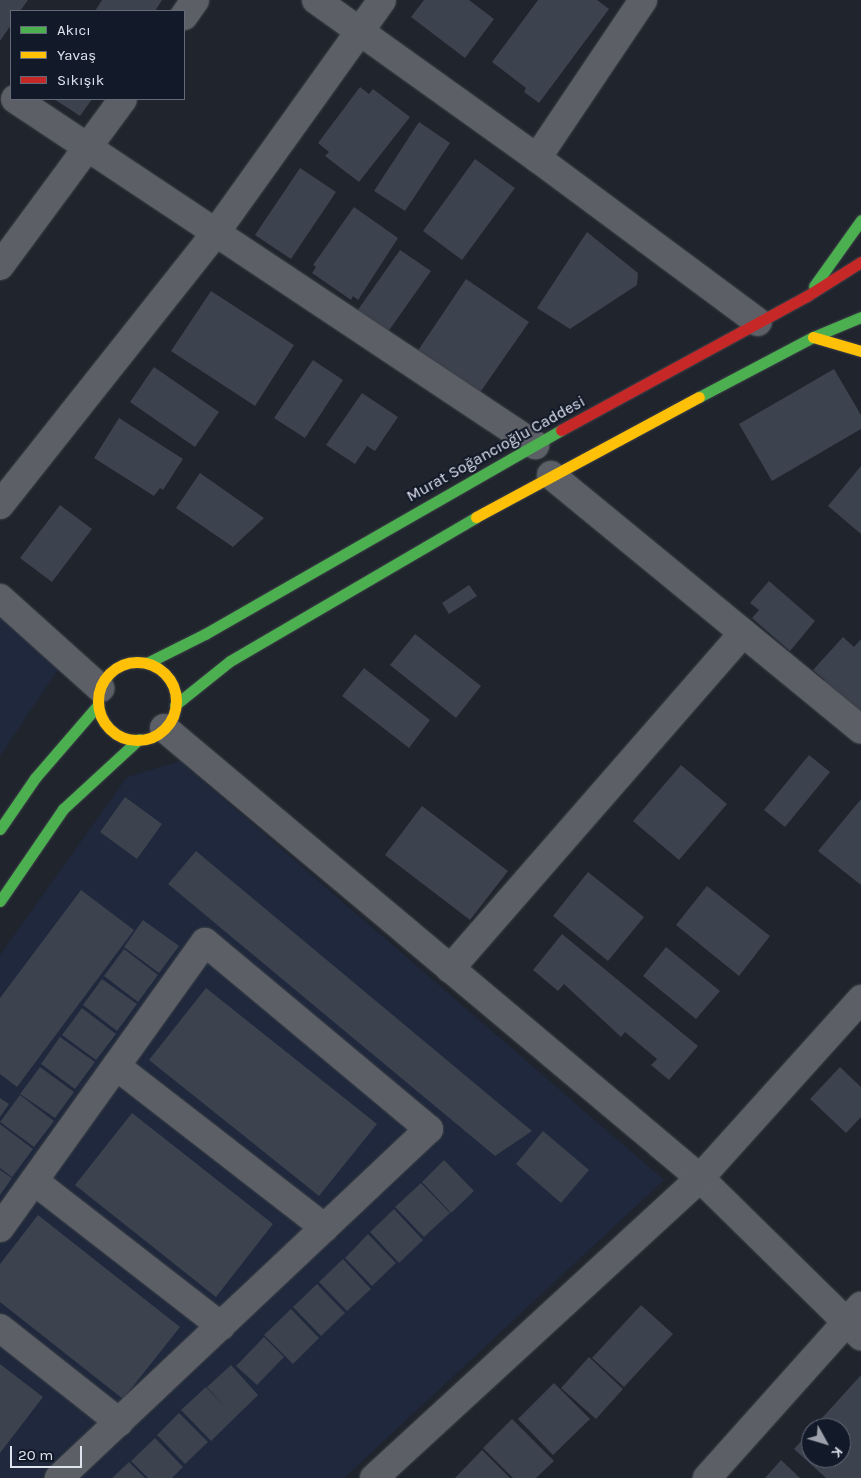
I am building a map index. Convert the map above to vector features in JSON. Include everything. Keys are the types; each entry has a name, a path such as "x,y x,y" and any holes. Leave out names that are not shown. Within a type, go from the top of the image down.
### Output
{"main road":[{"path":"807,296 861,220"},
{"name":"Murat Soğancıoğlu Caddesi","path":"147,663 205,634 534,445 807,296 861,262"},
{"path":"0,901 63,809 139,739 170,717 230,661 551,475 813,337 861,317"},
{"path":"813,337 861,352"},
{"path":"0,829 35,778 99,697 113,670 135,662 147,663 165,674 172,683 170,717"},
{"path":"99,697 101,716 112,730 127,738 139,739"}],"street":[{"path":"185,15 196,0"},
{"path":"316,0 537,158 758,322"},
{"path":"0,504 216,232 382,0"},
{"path":"537,158 644,0"},
{"path":"16,100 534,445"},
{"path":"0,266 122,100"},
{"path":"551,475 861,730"},
{"path":"0,598 99,697"},
{"path":"450,969 743,633"},
{"path":"170,717 450,969 700,1178 856,1321 707,1478"},
{"path":"0,1228 205,942 429,1129 59,1478"},
{"path":"374,1478 700,1178 861,999"},
{"path":"116,1066 325,1228"},
{"path":"34,1181 221,1326"},
{"path":"0,1328 119,1422"}],"shaded area":[{"path":"0,589 67,656 0,756"},
{"path":"180,761 664,1180 344,1478 0,1478 0,955 127,777"}],"building":[{"path":"0,0 28,0 21,10 10,10 10,26 0,41"},
{"path":"102,0 162,0 156,10 96,10"},
{"path":"424,0 469,0 494,19 465,58 411,17"},
{"path":"538,0 597,0 609,9 539,103 524,92 526,88 492,62"},
{"path":"360,87 369,94 373,89 410,117 359,182 325,156 329,152 318,143"},
{"path":"56,100 91,100 80,116"},
{"path":"419,122 450,143 405,211 374,191"},
{"path":"475,159 515,188 462,260 423,231"},
{"path":"300,168 336,192 291,259 255,235"},
{"path":"354,207 398,238 358,300 353,296 351,300 312,273 316,267 313,265"},
{"path":"587,232 638,273 637,285 570,329 537,308"},
{"path":"400,250 431,271 385,336 355,314"},
{"path":"466,279 529,322 479,394 417,352"},
{"path":"211,291 294,345 255,406 171,351"},
{"path":"313,360 343,380 305,438 274,418"},
{"path":"154,367 219,412 195,447 130,402"},
{"path":"834,369 861,415 861,429 772,481 739,424"},
{"path":"362,393 398,417 375,451 367,446 355,464 326,445"},
{"path":"119,418 183,459 163,490 160,488 154,496 94,458"},
{"path":"861,466 861,534 828,506"},
{"path":"200,473 264,518 233,547 176,508"},
{"path":"60,505 92,529 52,582 20,558"},
{"path":"769,581 815,621 790,651 752,618 759,610 750,603"},
{"path":"469,585 477,596 449,614 442,603"},
{"path":"415,634 481,686 456,718 390,665"},
{"path":"843,637 854,647 861,639 861,722 820,685 825,680 813,670"},
{"path":"364,668 430,720 409,748 342,696"},
{"path":"809,755 830,772 785,827 764,810"},
{"path":"681,765 727,804 679,860 633,821"},
{"path":"125,797 162,824 137,859 100,832"},
{"path":"861,799 861,885 818,851"},
{"path":"422,806 508,871 470,920 385,855"},
{"path":"196,851 532,1131 495,1156 168,884"},
{"path":"588,872 644,917 608,961 553,916"},
{"path":"707,886 770,936 739,976 676,925"},
{"path":"81,890 134,930 17,1087 0,1074 0,998"},
{"path":"143,920 179,946 159,973 124,947"},
{"path":"562,934 698,1046 669,1080 651,1065 657,1059 625,1032 621,1037 564,984 558,991 533,970"},
{"path":"666,947 720,991 696,1019 643,976"},
{"path":"124,949 158,975 138,1002 104,976"},
{"path":"102,979 137,1004 117,1031 83,1005"},
{"path":"206,988 377,1124 319,1196 149,1060"},
{"path":"82,1008 116,1034 96,1060 62,1035"},
{"path":"60,1037 95,1062 75,1089 41,1064"},
{"path":"40,1067 74,1092 55,1118 20,1094"},
{"path":"840,1067 861,1087 861,1117 846,1133 810,1099"},
{"path":"20,1095 54,1121 34,1147 0,1122"},
{"path":"0,1098 9,1104 0,1117"},
{"path":"132,1113 273,1224 216,1297 75,1185"},
{"path":"0,1124 33,1149 12,1177 0,1168"},
{"path":"543,1131 589,1170 561,1203 516,1164"},
{"path":"444,1160 474,1191 451,1213 422,1182"},
{"path":"0,1170 12,1178 0,1195"},
{"path":"421,1183 450,1213 424,1237 395,1207"},
{"path":"394,1209 423,1240 399,1263 370,1232"},
{"path":"38,1215 180,1327 123,1399 0,1302 0,1264"},
{"path":"368,1234 396,1263 372,1286 345,1258"},
{"path":"343,1259 371,1289 347,1311 319,1282"},
{"path":"317,1284 345,1313 321,1336 293,1307"},
{"path":"641,1305 673,1334 624,1387 592,1358"},
{"path":"291,1309 319,1338 293,1364 264,1335"},
{"path":"264,1337 284,1357 257,1385 236,1366"},
{"path":"589,1357 623,1389 596,1419 561,1388"},
{"path":"0,1364 43,1397 0,1453"},
{"path":"231,1365 258,1395 211,1441 181,1410 206,1387 226,1408 207,1387"},
{"path":"861,1375 861,1478 826,1478 815,1468 851,1468 851,1418 822,1418"},
{"path":"554,1383 590,1419 553,1455 518,1419"},
{"path":"179,1413 208,1442 185,1464 157,1435"},
{"path":"512,1419 554,1461 536,1478 513,1478 483,1448"},
{"path":"155,1438 183,1467 172,1478 148,1478 131,1461"},
{"path":"801,1441 801,1455 794,1449"},
{"path":"482,1450 510,1478 455,1478"},
{"path":"781,1460 800,1478 765,1478"},
{"path":"129,1462 145,1478 112,1478"}],"traffic: fast":[{"path":"814,286 861,220"},
{"path":"699,397 813,337 861,317"},
{"path":"147,663 205,634 561,430"},
{"path":"175,705 230,661 476,517"},
{"path":"0,829 35,778 98,705"},
{"path":"0,901 63,809 139,739"}],"traffic: slow":[{"path":"813,337 861,351"},
{"path":"476,517 699,397"},
{"path":"137,662 152,665 164,674 173,686 176,701 173,716 164,728 152,737 137,740 122,737 110,728 101,716 98,701 101,686 110,674 122,665 137,662"}],"traffic: jam":[{"path":"561,430 807,296 861,262"}]}
